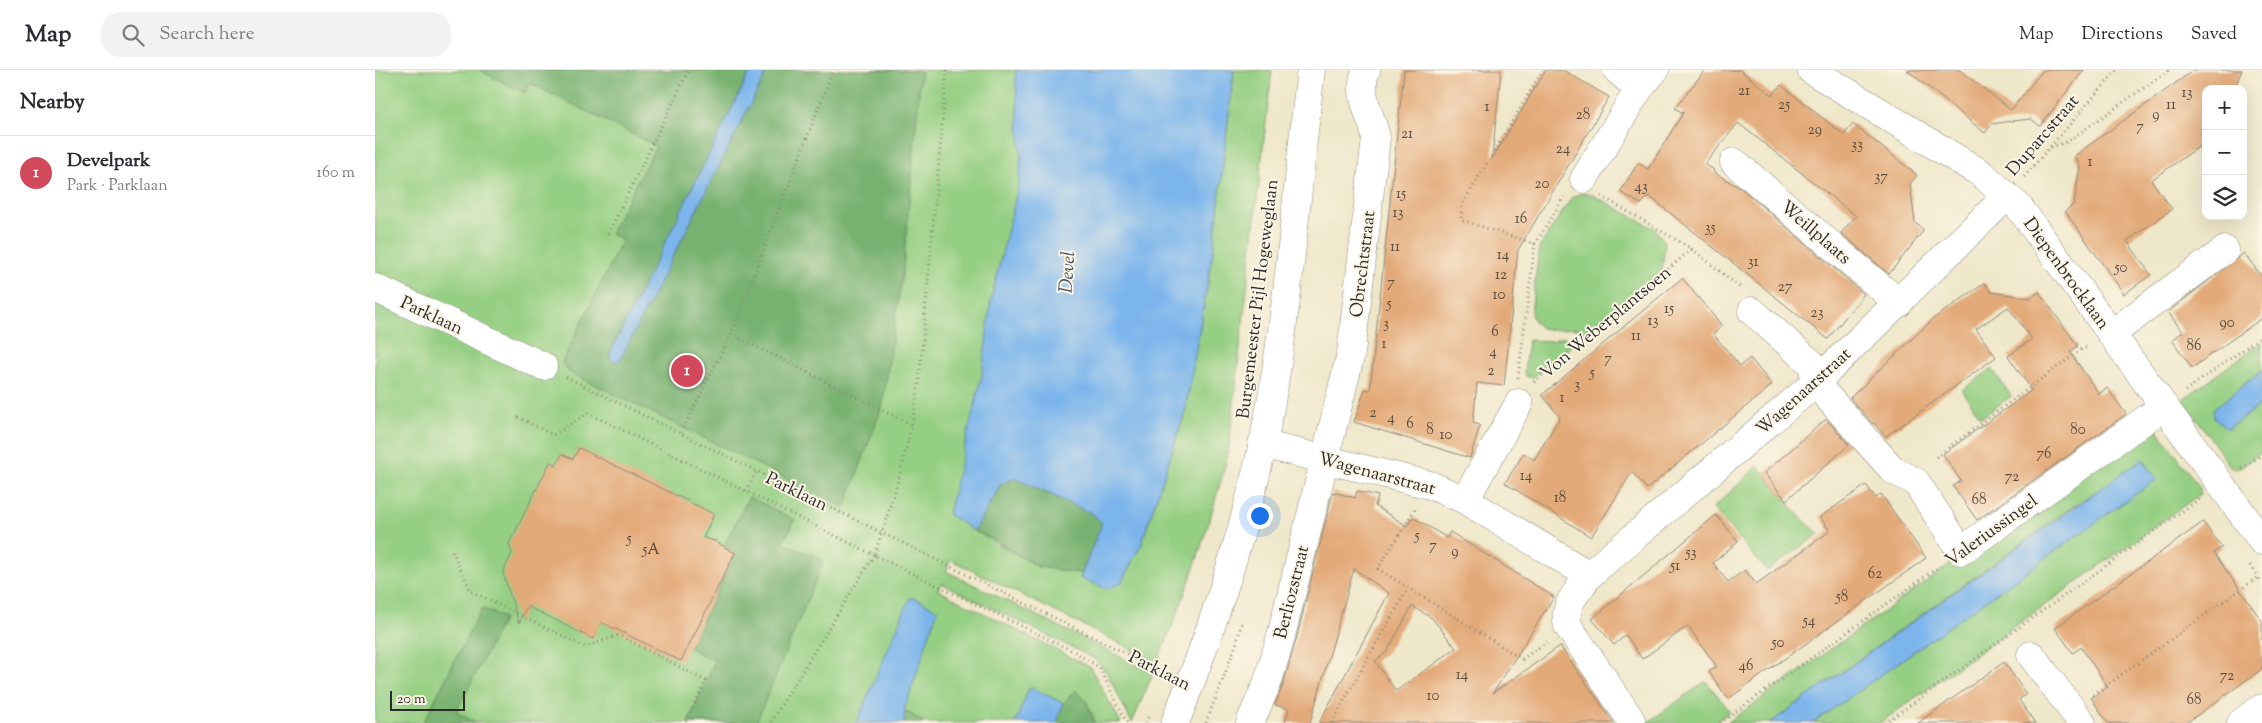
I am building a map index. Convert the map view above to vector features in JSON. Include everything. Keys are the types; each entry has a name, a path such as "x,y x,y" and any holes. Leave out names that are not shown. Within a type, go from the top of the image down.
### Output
{"street":[{"name":"Burgemeester Pijl Hogeweglaan","path":"1175,723 1178,679 1217,610 1243,525 1263,444 1282,335 1311,70"},
{"name":"Obrechtstraat","path":"1324,458 1351,353 1376,138 1373,122 1365,106 1362,93 1366,70"},
{"path":"1592,187 1647,80 1617,70"},
{"name":"Diepenbrocklaan","path":"1811,70 1982,174 2019,207 2262,541"},
{"name":"Weillplaats","path":"1734,162 1899,303"},
{"name":"Wagenaarstraat","path":"1568,626 1565,616 1567,606 1589,575 1815,383 2007,196"},
{"path":"2111,334 2225,250"},
{"name":"Parklaan","path":"375,288 543,366"},
{"path":"1752,311 1813,366 1815,383 1893,470 1916,482 1961,551"},
{"path":"1465,500 1518,397"},
{"name":"Valeriussingel","path":"1961,551 2163,407"},
{"name":"Wagenaarstraat","path":"1263,444 1430,485 1465,500 1589,575"},
{"name":"Berliozstraat","path":"1253,722 1281,636 1324,458"},
{"path":"1568,626 1631,720"},
{"path":"2031,655 2077,716"},
{"path":"2241,723 2262,708"}],"path":[{"path":"608,234 689,70"},
{"path":"681,433 731,334 833,70"},
{"path":"770,723 880,544 881,532 899,483 912,424 920,372 947,70"},
{"path":"1535,244 1461,220 1462,205 1543,70"},
{"name":"Duparcstraat","path":"2007,196 2117,70"},
{"path":"2049,148 2067,142 2169,70"},
{"name":"Von Weberplantsoen","path":"1518,397 1535,244 1574,181 1592,187 1692,249 1757,300 1752,311"},
{"name":"Von Weberplantsoen","path":"1518,397 1692,249"},
{"path":"731,334 912,424"},
{"path":"1936,457 2083,348 2096,344 2111,334"},
{"path":"2163,407 2262,336"},
{"name":"Parklaan","path":"543,366 1217,698"},
{"path":"518,418 553,434 588,413 1075,652 1099,667 1127,723"},
{"path":"1885,723 2262,454"},
{"path":"746,491 757,471"},
{"path":"1430,485 1378,569 1522,659 1568,626"},
{"path":"452,551 471,591 585,647 619,635 706,680 685,723"},
{"name":"Valeriussingel","path":"1720,723 1961,551"},
{"path":"2077,716 2259,577 2262,582"},
{"path":"1332,723 1408,588"},
{"path":"1163,682 1178,679 1169,665"},
{"path":"1146,723 1152,706"}],"green space":[{"path":"375,70 1029,70 1022,175 965,525 1038,567 1082,573 1080,577 1141,545 1185,412 1213,252 1234,70 1272,70 1228,453 1197,559 1157,662 951,560 946,571 1153,673 1132,723 1107,673 1095,659 941,583 938,590 1090,667 1121,723 1094,723 1094,717 1076,690 1063,703 1032,688 1029,689 1015,723 925,723 905,711 905,708 882,723 375,723"},
{"path":"479,70 751,70 610,353 610,358 620,360 768,70 921,70 903,270 882,407 845,507 569,372 562,363 622,240 610,233 656,146 530,83 525,93"},
{"path":"1582,193 1593,195 1655,229 1665,242 1662,271 1587,333 1571,328 1548,330 1541,328 1535,322 1531,313 1539,248 1572,197"},
{"path":"1565,337 1570,342 1570,348 1532,378 1526,376 1524,372 1528,340 1552,341"},
{"path":"2262,342 2262,371 2238,388 2228,429 2262,404 2262,451 2241,467 2232,469 2183,399"},
{"path":"1992,369 2011,396 1981,418 1962,390"},
{"path":"2154,425 2200,488 2200,494 1880,723 1813,723 2156,479 2144,460 2078,503 1770,723 1727,723 1982,542"},
{"path":"1758,466 1799,516 1819,534 1767,571 1713,508"},
{"path":"1014,478 1093,514 1102,523 1082,573 1038,567 996,541 974,531 1001,484"},
{"path":"749,497 795,520 783,543 824,560 756,723 688,723 715,661 689,648 736,553 724,545"},
{"path":"482,608 504,618 456,712 477,723 423,723"},
{"path":"1706,681 1729,710 1728,713 1714,723 1647,723"},
{"path":"1076,690 1087,702 1094,723 1057,723 1063,703"},
{"path":"905,711 925,723 904,723"}],"water":[{"path":"751,70 768,70 620,360 614,361 610,358 610,353"},
{"name":"Devel","path":"1015,70 1234,70 1213,252 1185,412 1141,545 1121,583 1107,589 1080,578 1102,523 1093,514 1014,478 1001,484 974,531 948,514 982,375 991,300 1019,183 1021,155"},
{"path":"2262,371 2262,404 2227,429 2214,417 2213,409"},
{"path":"2142,459 2157,479 1813,723 1770,723"},
{"path":"910,598 914,598 938,610 905,708 904,723 856,723"},
{"path":"1032,688 1063,703 1057,723 1015,723 1029,689"}],"building":[{"path":"1404,70 1501,70 1492,159 1546,70 1563,70 1609,97 1518,250 1504,386 1477,383 1473,423 1480,425 1470,458 1354,422 1365,389 1370,390"},
{"path":"1705,70 1740,70 1772,95 1781,85 1844,135 1853,124 1917,175 1910,184 1915,223 1924,230 1889,274 1841,233 1856,216 1738,123 1705,164 1714,170 1713,172 1742,189 1864,294 1828,339 1649,196 1641,204 1620,192 1638,163 1648,169 1683,113 1675,108"},
{"path":"1907,70 1960,70 2011,110 2043,70 2084,70 2040,126 2031,119 2011,121 1992,124 1985,133"},
{"path":"2194,70 2242,70 2236,85 2202,85 2202,145 2151,180 2172,209 2127,241 2151,275 2124,294 2065,211 2074,204 2080,165 2074,156"},
{"path":"2244,253 2262,277 2262,318 2192,368 2172,340 2183,332 2168,312"},
{"path":"1682,278 1722,326 1713,334 1740,366 1750,358 1772,385 1647,489 1632,472 1591,537 1505,483 1524,453 1534,460 1560,417 1542,395"},
{"path":"1985,283 1991,292 2030,298 2039,292 2078,346 2070,352 2099,394 2107,388 2126,414 1977,520 1953,486 1961,481 1943,454 2032,390 2008,356 2032,339 2008,307 1976,329 1996,357 1885,437 1850,398 1934,318"},
{"path":"1826,419 1849,445 1786,500 1764,473"},
{"path":"579,448 714,514 703,538 715,541 735,553 681,661 601,622 593,639 527,606 519,623 503,573 512,553 509,544 550,462 556,465 562,454 573,459"},
{"path":"1866,485 1876,498 1881,494 1926,558 1728,699 1709,672 1717,667 1688,626 1642,659 1626,635 1614,645 1592,619 1716,515 1738,541 1713,563 1728,582 1745,570 1756,584 1830,531 1820,517"},
{"path":"1357,491 1378,496 1375,506 1407,526 1413,517 1447,538 1450,532 1554,597 1493,693 1560,646 1614,723 1319,723 1389,593 1354,569 1310,723 1285,723 1289,709 1275,705 1296,640 1333,492 1355,498","holes":["1412,606 1432,618 1456,648 1396,691 1375,661 1387,652"]},
{"path":"2203,522 2222,547 2214,553 2262,621 2262,669 2186,723 2108,723 2091,698 2108,687 2081,647 2073,653 2055,628"},
{"path":"2004,662 2026,694 2019,700 2035,723 1918,723"}],"place":[{"name":"Develpark","path":"687,371"}]}
